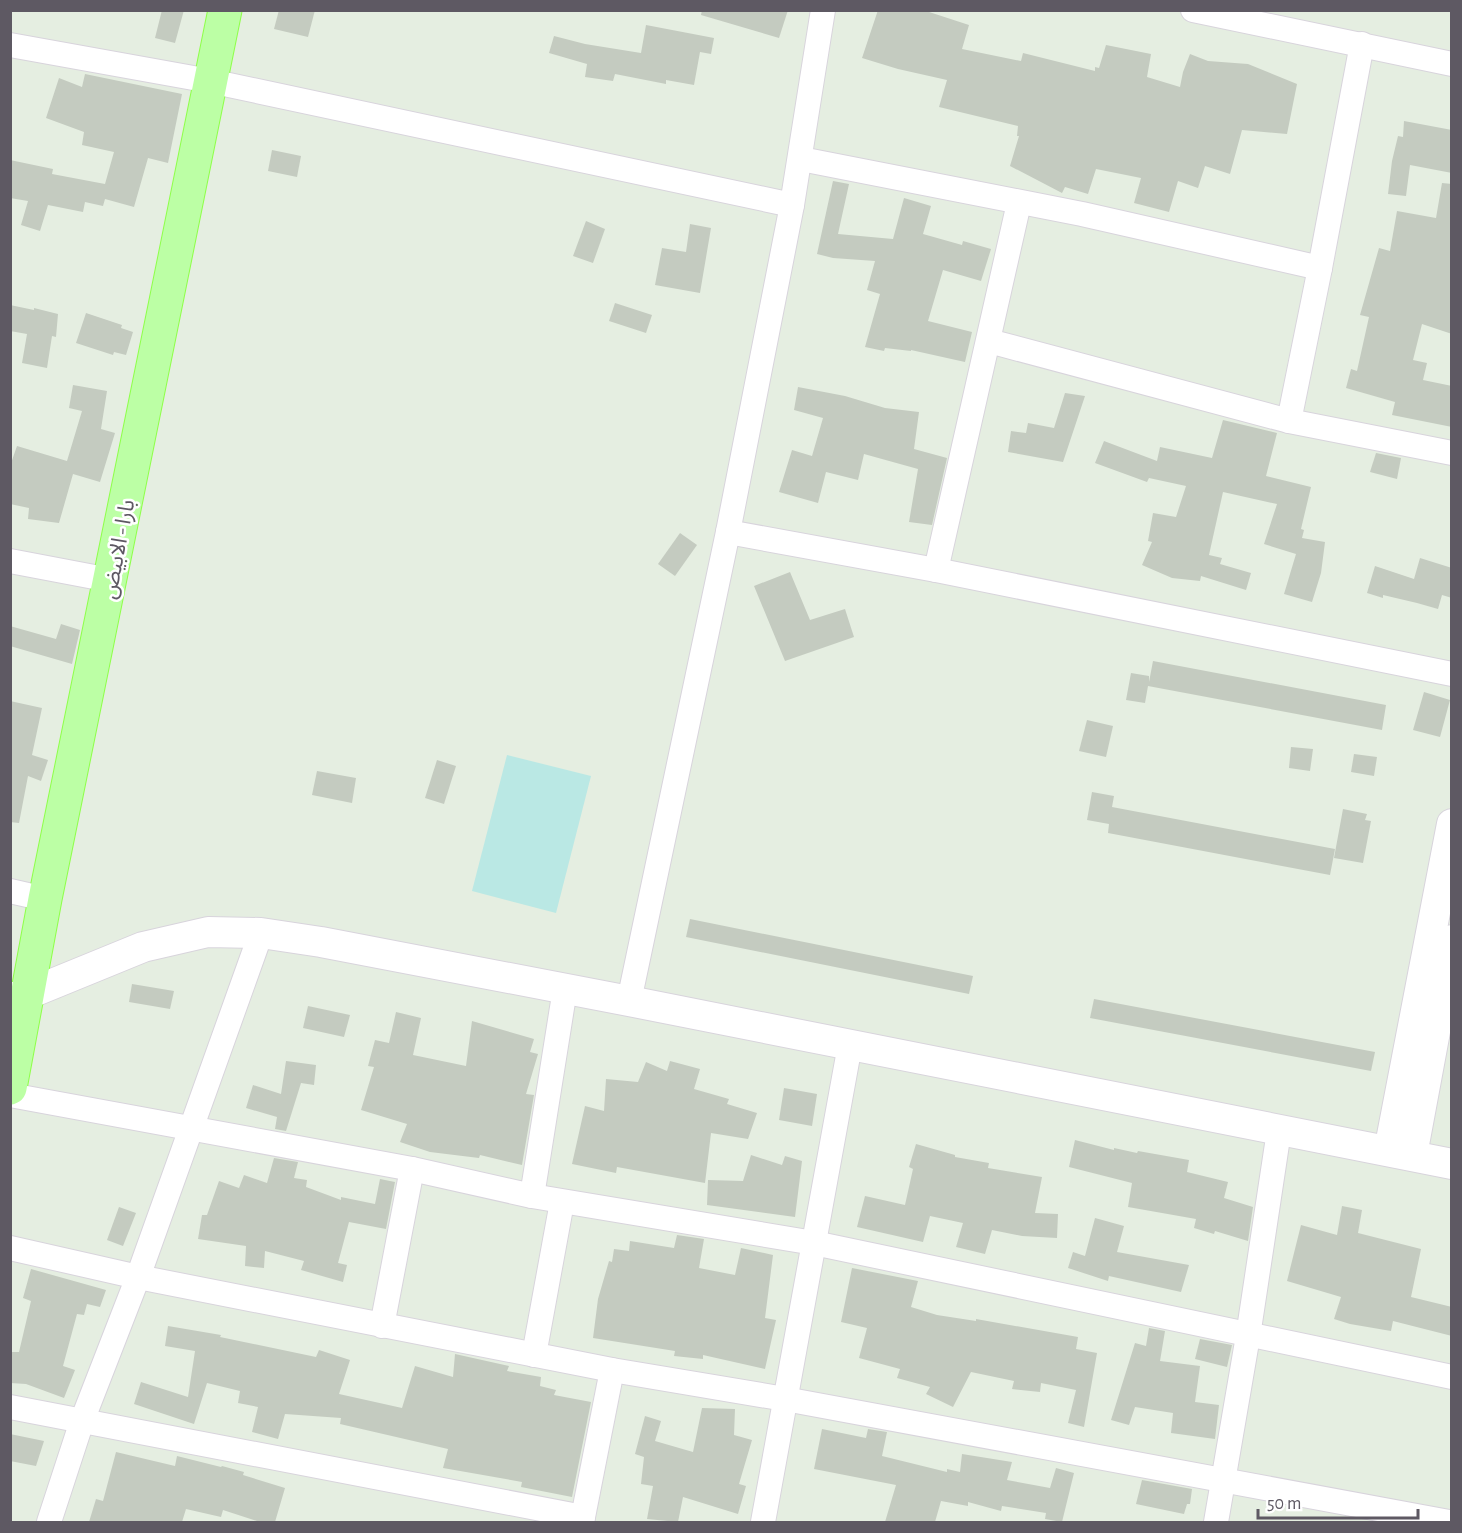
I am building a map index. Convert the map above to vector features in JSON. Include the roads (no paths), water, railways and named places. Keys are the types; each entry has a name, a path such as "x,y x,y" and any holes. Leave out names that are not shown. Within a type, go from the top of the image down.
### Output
{"main road":[{"name":"بارا - الابيض","path":"10,1088 19,996 45,898 225,10"}],"street":[{"path":"629,1001 728,531 792,205 823,10"},
{"path":"1193,10 1452,64"},
{"path":"1289,421 1362,44"},
{"path":"10,45 210,81 792,205"},
{"path":"801,159 1082,214 1320,268"},
{"path":"936,570 1018,202"},
{"path":"989,340 1289,421 1452,453"},
{"path":"728,531 936,570 1452,674"},
{"path":"10,561 110,580"},
{"path":"1400,1153 1452,824"},
{"path":"10,891 45,898"},
{"path":"19,996 143,947 208,932 261,933 321,942 629,1001 1452,1164"},
{"path":"49,1522 82,1420 138,1277 261,933"},
{"path":"1400,1153 1452,940"},
{"path":"532,1196 565,989"},
{"path":"763,1522 850,1045"},
{"path":"10,1095 412,1169 562,1202 814,1243 1248,1336 1452,1377"},
{"path":"1216,1522 1280,1131"},
{"path":"382,1326 412,1169"},
{"path":"534,1355 562,1202"},
{"path":"10,1248 138,1277 612,1370 1224,1479 1449,1522"},
{"path":"10,1407 582,1520 612,1370"}]}
